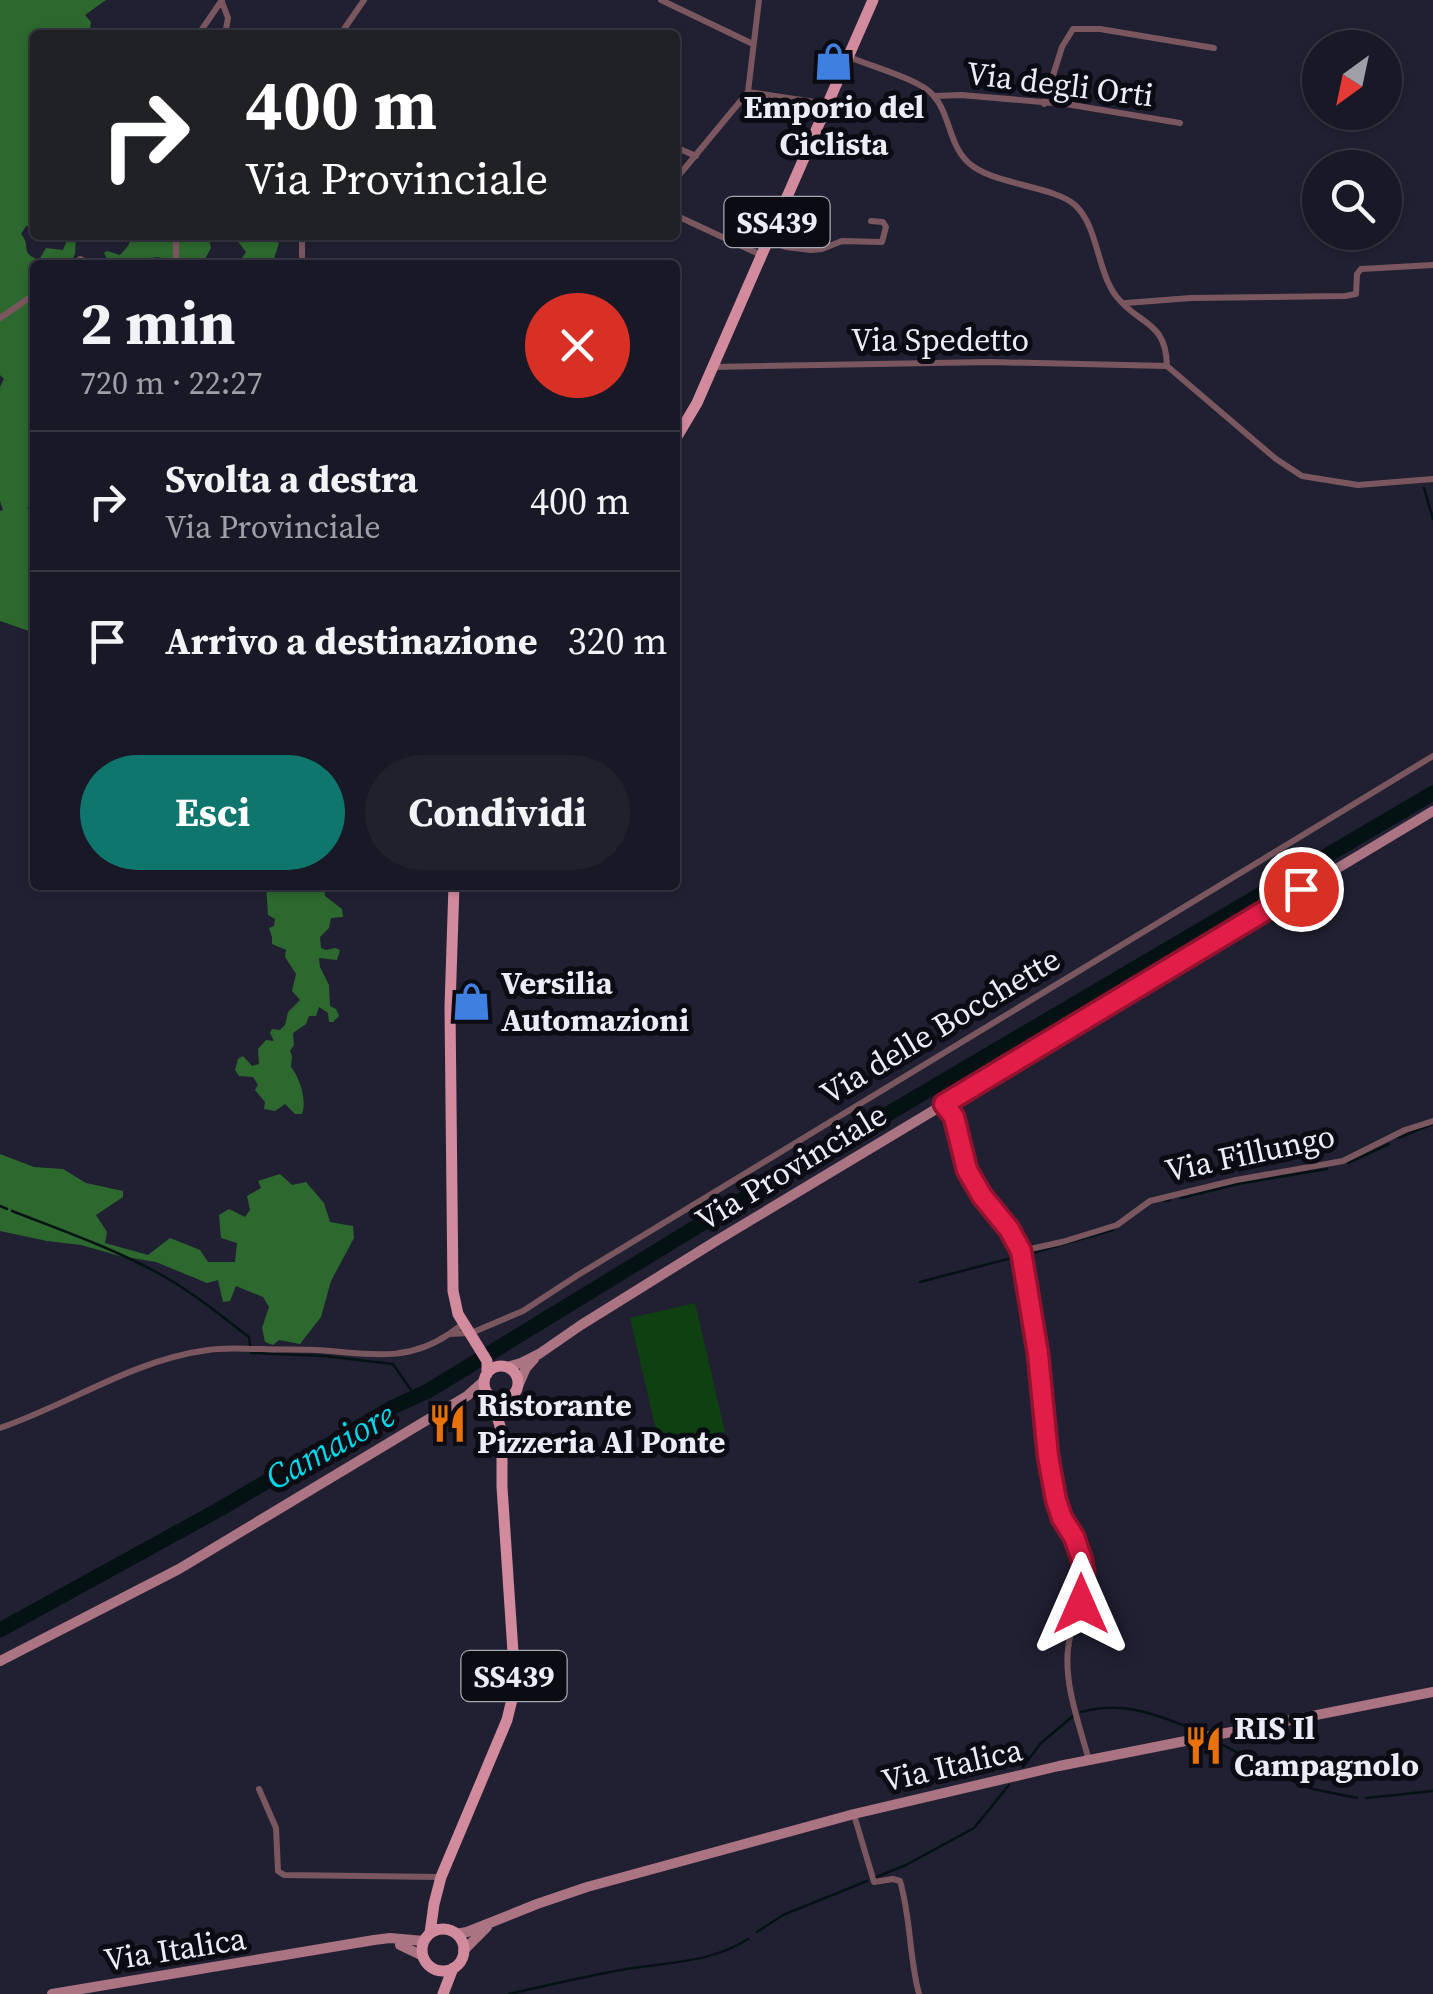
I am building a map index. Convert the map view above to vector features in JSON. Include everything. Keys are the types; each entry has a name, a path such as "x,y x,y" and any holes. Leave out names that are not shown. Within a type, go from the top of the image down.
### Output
{"main road":[{"name":"SS439","path":"680,432 714,367 873,0"},
{"name":"Via Provinciale","path":"467,1396 493,1370 522,1363 538,1354 716,1241 1433,811"},
{"path":"454,890 450,1007 454,1302 493,1370 490,1395 500,1399 515,1390"},
{"name":"Via Provinciale","path":"515,1390 538,1354"},
{"path":"493,1370 514,1372 515,1390 502,1432"},
{"name":"SS439","path":"423,1956 441,1877 507,1720 513,1695 502,1432 490,1395"},
{"name":"Via Provinciale","path":"0,1662 178,1570 467,1396 490,1395"},
{"name":"Via Italica","path":"453,1932 467,1932 587,1887 854,1814 1060,1766 1433,1692"},
{"path":"434,1904 440,1921 462,1942 463,1951 453,1968 434,1968"},
{"name":"Via Italica","path":"463,1951 492,1922"},
{"path":"427,1937 440,1929 453,1932"},
{"name":"Via Italica","path":"52,1994 390,1938 427,1937"},
{"name":"Via Italica","path":"364,1943 396,1944 423,1956"},
{"path":"423,1956 434,1968 441,1994"},
{"path":"441,1994 453,1968"}],"street":[{"path":"201,30 221,0"},
{"path":"221,0 228,18 226,30"},
{"path":"343,30 364,0"},
{"path":"661,0 754,44"},
{"path":"680,174 748,92 760,0"},
{"path":"1044,104 1062,47 1073,28 1100,28 1214,48"},
{"path":"849,57 912,81 935,96 956,148 975,168 1074,204 1116,296 1162,337 1167,366 1276,459 1302,476 1358,486 1432,480"},
{"path":"748,92 828,104"},
{"name":"Via degli Orti","path":"935,96 1066,104 1180,123"},
{"path":"680,149 696,156"},
{"path":"680,217 762,255"},
{"path":"769,242 811,250 842,241 882,242 886,228 883,222 871,221"},
{"path":"1124,304 1191,298 1345,296 1356,294 1361,269 1433,265"},
{"path":"0,318 30,297"},
{"name":"Via Spedetto","path":"714,367 990,362 1167,366"},
{"name":"Via delle Bocchette","path":"0,1428 120,1374 194,1352 244,1348 406,1354 536,1303 1433,756"},
{"path":"944,1104 954,1117 967,1170 1021,1251 1056,1500 1074,1537 1084,1572 1068,1662 1089,1761"},
{"name":"Via Fillungo","path":"1021,1251 1116,1224 1150,1201 1236,1180 1343,1161 1405,1130 1433,1121"},
{"path":"259,1789 276,1828 278,1871 284,1875 441,1877"},
{"path":"854,1814 872,1878 900,1882 919,1994"}],"green space":[{"path":"0,0 106,0 85,15 91,22 90,30 30,30 30,227 26,226 21,234 29,255 39,260 30,260 30,631 0,621 0,387 4,379 0,375"},
{"path":"67,240 76,240 72,260 39,260 46,248 63,250"},
{"path":"131,240 209,240 211,248 205,260 158,257 108,260 104,253 120,255"},
{"path":"237,240 279,243 274,260 240,260 246,252"},
{"path":"266,890 324,890 325,896 342,909 343,917 331,918 329,928 320,937 321,948 340,950 337,960 319,958 329,985 330,1006 339,1016 329,1022 328,1013 319,1007 316,1016 309,1016 306,1024 293,1033 291,1067 302,1090 302,1114 295,1114 285,1104 275,1111 264,1109 265,1102 255,1090 258,1085 253,1077 239,1076 235,1070 243,1056 252,1066 259,1064 258,1049 266,1040 274,1041 272,1029 280,1030 285,1025 288,1012 300,1000 292,991 296,974 285,957 286,950 272,944 269,928 274,926 275,919 268,915"},
{"path":"0,1154 34,1167 63,1169 86,1183 123,1191 123,1197 96,1215 107,1232 105,1243 148,1255 170,1238 200,1250 208,1262 235,1262 237,1243 221,1238 219,1215 229,1209 245,1217 250,1210 247,1196 261,1188 258,1181 280,1174 292,1185 306,1182 324,1203 330,1222 353,1226 354,1238 331,1281 321,1317 300,1344 279,1340 273,1345 265,1342 262,1328 269,1307 263,1297 236,1286 230,1301 223,1302 218,1280 207,1283 156,1262 0,1231"},
{"path":"695,1303 725,1432 660,1447 630,1318"}],"waterway":[{"path":"1424,488 1433,519"},
{"name":"Camaiore","path":"0,1630 220,1509 393,1407 428,1391 706,1221 1433,793"},
{"path":"1398,1138 1433,1124"},
{"path":"1348,1163 1389,1144"},
{"path":"1181,1198 1327,1169"},
{"path":"1165,1201 1170,1200"},
{"path":"0,1206 7,1209"},
{"path":"12,1211 105,1247 170,1280 249,1337 251,1353 393,1364 415,1396"},
{"path":"1025,1255 1113,1230"},
{"path":"920,1282 1019,1256"},
{"path":"1081,1712 1126,1708 1196,1730"},
{"path":"1023,1767 1040,1744 1073,1716"},
{"path":"1223,1745 1313,1789 1357,1798"},
{"path":"876,1877 974,1828 1009,1785"},
{"path":"1366,1798 1433,1791"},
{"path":"757,1932 783,1915 867,1881"},
{"path":"509,1994 704,1957 748,1939"}],"place":[{"name":"Emporio del Ciclista","path":"834,62"},
{"name":"Versilia Automazioni","path":"471,1001"},
{"name":"Ristorante Pizzeria Al Ponte","path":"447,1423"},
{"name":"RIS Il Campagnolo","path":"1204,1746"}],"route":[{"path":"1081,1604 1082,1560 1056,1500 1021,1251 967,1170 954,1117 944,1104 1301,889"}]}
